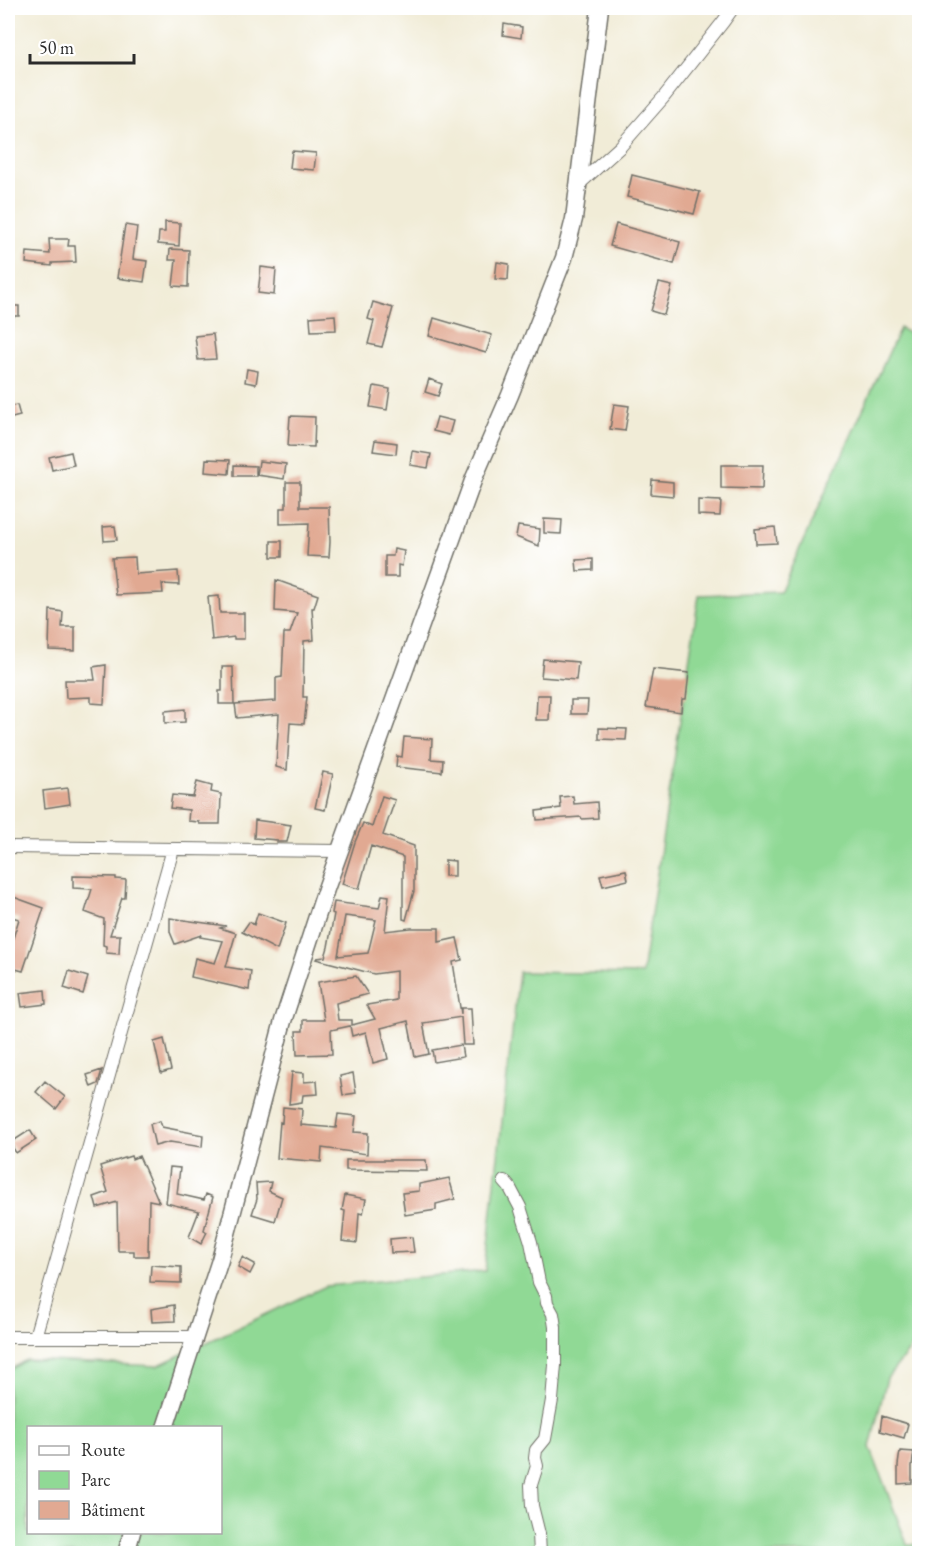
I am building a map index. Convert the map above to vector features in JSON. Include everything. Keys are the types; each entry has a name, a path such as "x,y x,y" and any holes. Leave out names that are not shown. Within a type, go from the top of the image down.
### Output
{"main road":[{"path":"166,1426 220,1260 283,1021 340,851 474,478 510,395 564,258 574,219 600,8"},
{"path":"126,1554 132,1534"}],"street":[{"path":"579,184 620,147 663,98 732,8"},
{"path":"8,847 340,851"},
{"path":"35,1337 173,849"},
{"path":"504,1180 520,1207 531,1242 539,1282 553,1314 555,1327 552,1400 545,1438 536,1450 537,1466 531,1485 540,1554"},
{"path":"8,1337 195,1337"}],"green space":[{"path":"900,328 919,340 920,1337 887,1378 870,1447 907,1544 919,1544 919,1553 8,1554 8,1371 26,1360 157,1366 326,1286 485,1271 519,972 642,974 699,595 780,592"}],"building":[{"path":"504,24 522,27 521,38 503,35"},
{"path":"292,151 316,153 314,170 290,168"},
{"path":"632,175 700,192 694,214 627,197"},
{"path":"165,222 180,223 179,246 158,244 159,232 165,232"},
{"path":"616,224 680,242 674,264 610,246"},
{"path":"125,225 137,227 133,259 147,261 144,282 117,278"},
{"path":"49,239 69,239 68,246 75,246 76,262 52,263 52,266 26,263 27,252 50,254"},
{"path":"170,249 189,250 188,287 173,286 176,260 169,260"},
{"path":"497,262 509,264 508,280 495,279"},
{"path":"261,267 276,269 274,295 258,293"},
{"path":"659,283 672,286 664,315 651,311"},
{"path":"373,302 393,308 382,347 368,344 374,321 368,319"},
{"path":"8,306 19,306 19,316 8,316"},
{"path":"335,315 336,330 311,331 310,317"},
{"path":"434,318 492,335 486,353 429,336"},
{"path":"213,334 216,359 198,360 195,336"},
{"path":"247,369 258,371 256,384 245,382"},
{"path":"429,379 442,384 438,396 425,392"},
{"path":"374,386 390,389 387,410 370,407"},
{"path":"614,404 629,406 625,431 610,429"},
{"path":"17,405 20,416 8,419 8,407"},
{"path":"290,416 315,417 314,447 288,446"},
{"path":"437,417 453,421 449,435 433,431"},
{"path":"375,440 397,443 396,454 373,451"},
{"path":"412,451 431,454 428,468 410,465"},
{"path":"71,452 74,465 52,470 49,457"},
{"path":"206,459 230,460 229,474 205,472"},
{"path":"259,461 286,464 284,479 257,475"},
{"path":"234,465 256,466 256,476 234,476"},
{"path":"721,465 763,465 762,489 721,488"},
{"path":"652,480 673,482 673,496 651,494"},
{"path":"286,482 300,482 300,507 329,507 329,557 307,556 309,523 280,524 280,508 286,508"},
{"path":"698,500 721,501 720,516 698,515"},
{"path":"544,519 562,520 561,534 544,533"},
{"path":"115,526 117,540 104,541 103,527"},
{"path":"518,526 540,529 539,546 516,537"},
{"path":"775,527 777,543 756,544 755,529"},
{"path":"271,541 282,541 282,557 271,557"},
{"path":"394,549 404,551 402,566 398,565 398,577 385,577 385,556 393,556"},
{"path":"135,557 136,574 178,571 179,585 162,584 163,593 116,595 112,558"},
{"path":"593,559 593,570 577,571 576,560"},
{"path":"276,580 318,595 314,608 312,608 314,640 304,641 303,697 307,697 304,724 290,723 287,770 276,767 279,714 237,718 235,704 276,701 276,678 282,677 284,633 290,633 297,613 275,611"},
{"path":"219,596 220,613 244,613 244,639 234,639 234,637 212,640 208,597"},
{"path":"50,610 63,612 62,627 75,627 75,651 49,650"},
{"path":"543,659 578,662 576,680 541,677"},
{"path":"106,665 104,704 91,703 91,697 66,698 65,680 95,680 93,667"},
{"path":"222,667 233,667 234,704 219,704 219,691 222,691"},
{"path":"653,669 689,673 686,699 682,699 681,712 646,707"},
{"path":"537,695 550,695 549,720 536,720"},
{"path":"571,700 588,700 587,714 571,714"},
{"path":"185,709 185,722 165,723 165,711"},
{"path":"599,728 627,729 626,740 599,739"},
{"path":"404,737 432,739 431,759 443,760 442,772 396,767 397,756 402,757"},
{"path":"323,772 333,774 325,810 315,808"},
{"path":"197,782 212,786 211,792 221,794 220,824 199,824 199,822 188,821 189,810 170,808 172,795 193,797"},
{"path":"68,788 70,804 45,808 43,791"},
{"path":"382,796 395,800 383,835 414,846 414,891 406,920 403,919 403,857 371,846 359,889 342,884 363,823 372,827"},
{"path":"573,796 574,804 597,802 598,818 537,820 536,811 561,808 560,797"},
{"path":"255,820 291,825 287,842 254,838"},
{"path":"445,860 455,861 455,876 445,876"},
{"path":"626,870 628,880 603,886 600,875"},
{"path":"73,876 116,877 116,879 126,880 125,898 122,898 110,935 120,935 119,954 106,953 106,946 103,945 104,919 85,912 92,889 73,888"},
{"path":"8,895 44,908 23,971 8,967 8,954 19,919 8,916"},
{"path":"382,895 389,896 385,931 439,928 439,942 457,938 462,960 453,962 461,1014 461,1008 471,1008 473,1045 463,1045 461,1017 423,1023 429,1054 415,1057 408,1021 381,1028 388,1059 373,1063 366,1032 352,1036 350,1026 331,1030 332,1054 297,1055 296,1031 303,1031 303,1020 324,1020 318,982 356,976 368,994 336,1003 338,1020 352,1020 352,1025 375,1019 367,1005 396,1000 396,971 374,974 316,959 325,957 334,914 332,913 334,902 379,908","holes":["345,916 376,920 368,953 338,956"]},
{"path":"258,913 286,923 277,950 242,932 249,922 254,925"},
{"path":"170,918 226,926 220,928 236,933 226,967 251,971 249,990 191,977 195,958 215,963 223,941 200,937 201,935 175,944 170,932"},
{"path":"69,971 88,977 83,994 64,988"},
{"path":"45,990 46,1004 22,1007 20,993"},
{"path":"164,1039 171,1070 161,1073 154,1042"},
{"path":"461,1045 463,1057 434,1062 432,1050"},
{"path":"102,1070 98,1084 91,1087 87,1075"},
{"path":"292,1072 304,1073 304,1082 317,1081 318,1094 303,1095 302,1102 289,1104"},
{"path":"353,1073 356,1093 343,1095 340,1076"},
{"path":"45,1081 65,1097 56,1109 36,1092"},
{"path":"283,1107 302,1109 301,1125 336,1128 338,1114 356,1116 354,1132 368,1133 367,1154 322,1148 321,1162 277,1158"},
{"path":"160,1121 162,1127 203,1135 202,1147 170,1142 155,1146 150,1124"},
{"path":"30,1130 36,1140 16,1153 10,1143"},
{"path":"131,1156 132,1159 139,1156 159,1202 149,1200 148,1256 134,1256 134,1251 118,1251 117,1202 97,1208 94,1197 108,1192 100,1166"},
{"path":"346,1160 426,1160 427,1171 346,1170"},
{"path":"170,1167 180,1168 177,1194 204,1200 206,1194 213,1197 204,1230 207,1232 201,1244 189,1237 199,1211 166,1203"},
{"path":"449,1178 455,1199 436,1204 436,1210 405,1215 402,1193 419,1191 419,1184"},
{"path":"271,1182 269,1191 282,1197 275,1221 252,1214 257,1199 256,1183"},
{"path":"345,1195 366,1199 363,1214 359,1213 357,1243 342,1241 345,1211 342,1210"},
{"path":"412,1237 414,1252 391,1253 390,1239"},
{"path":"242,1257 255,1264 250,1274 238,1267"},
{"path":"151,1265 181,1267 181,1283 150,1282"},
{"path":"174,1305 175,1321 152,1322 151,1309"},
{"path":"882,1416 908,1424 904,1438 880,1431"},
{"path":"900,1451 914,1452 912,1483 898,1484"}]}
